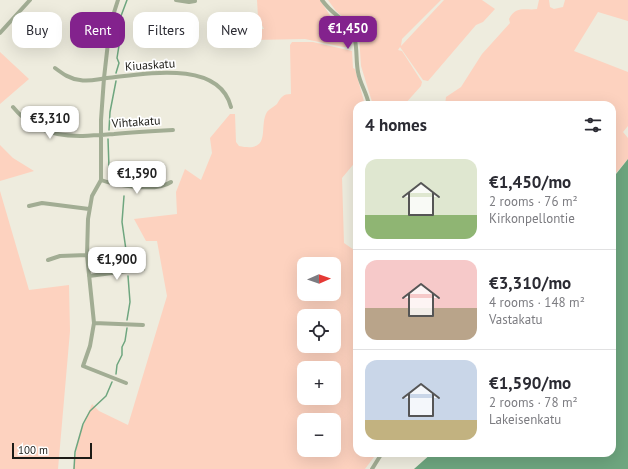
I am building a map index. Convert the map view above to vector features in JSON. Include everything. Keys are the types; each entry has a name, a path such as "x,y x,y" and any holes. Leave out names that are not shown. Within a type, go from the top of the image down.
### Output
{"street":[{"path":"0,33 30,0"},
{"path":"118,0 110,25 104,78 100,135 101,180 94,190 89,209 87,255 94,323 90,346 83,366 126,383"},
{"path":"176,0 189,2 195,1"},
{"path":"322,0 332,13 349,27 353,34 355,40 358,74 365,89 368,101"},
{"name":"Kiuaskatu","path":"55,68 67,76 80,80 176,72 188,74 215,84 227,97 231,107"},
{"name":"Vihtakatu","path":"13,106 29,122 60,135 73,137 173,130"},
{"path":"101,180 126,187 164,185 171,182"},
{"path":"29,206 42,203 89,209"},
{"path":"48,260 60,256 87,255"},
{"path":"89,276 143,269"},
{"path":"94,323 143,325"},
{"path":"372,469 380,457"}],"shaded area":[{"path":"257,0 320,0 331,17 348,32 351,44 348,47 343,47 305,39 262,40 262,29 264,29 262,25 262,12 258,12"},
{"path":"328,0 441,0 402,39 401,46 444,0 482,0 495,9 483,22 476,25 428,81 423,80 400,47 398,50 402,51 422,82 421,86 408,101 372,101 361,66 359,35 355,28 336,11"},
{"path":"539,0 549,0 550,7 554,9 563,7 565,0 628,0 628,21 598,12 574,51 628,72 628,126 623,132 628,138 628,159 616,173 616,101 446,101 446,97 461,87 482,54 510,23 509,19 512,15 518,10 537,9"},
{"path":"292,42 313,42 352,51 353,68 355,69 364,101 353,101 353,165 342,178 344,243 353,249 353,457 374,457 365,469 73,469 79,436 92,404 99,411 128,425 167,296 157,241 146,241 134,219 177,214 176,192 185,169 201,180 212,153 210,138 230,114 235,114 236,142 239,146 256,146 262,137 267,112 277,104 282,96 291,94 290,45"},
{"path":"0,52 29,79 0,104"},
{"path":"0,145 13,158 34,171 0,181"},
{"path":"628,159 628,469 414,469 428,457 616,457 616,174"},
{"path":"0,191 29,290 69,285 70,331 58,469 0,469"}],"waterway":[{"path":"116,73 119,63 117,58 121,33 121,16 127,0"},
{"path":"109,130 110,112 116,81"},
{"path":"108,139 109,168 120,183"},
{"path":"124,196 122,222 128,264"},
{"path":"127,320 130,302 128,276"},
{"path":"116,374 117,365 122,355 122,347 125,341 127,328"},
{"path":"74,469 75,452 83,424 90,411 106,396 112,382"}]}
